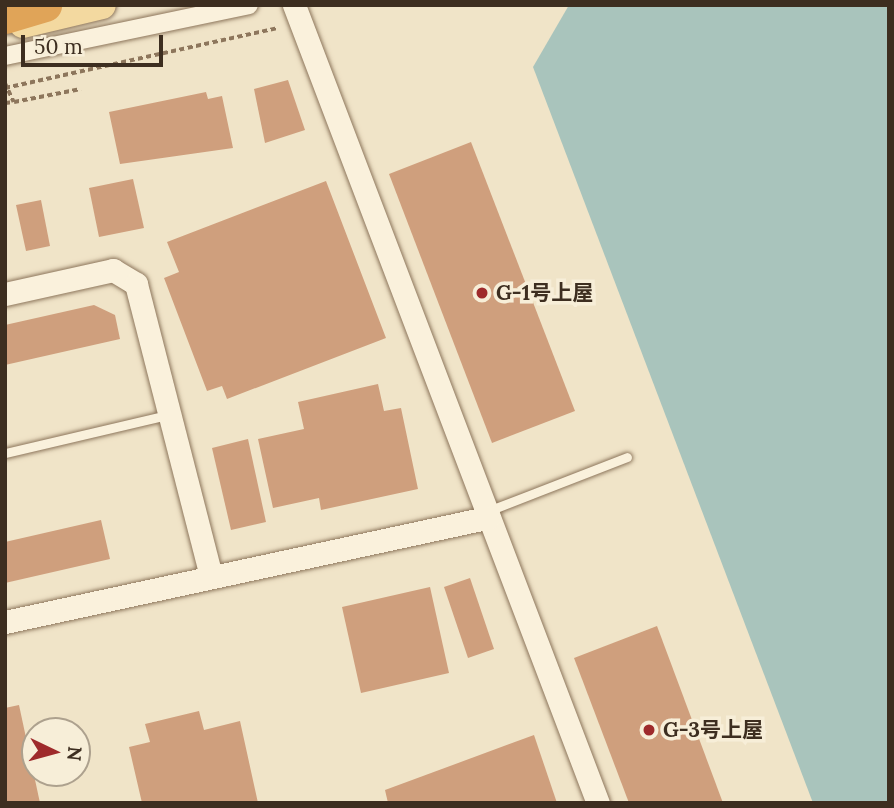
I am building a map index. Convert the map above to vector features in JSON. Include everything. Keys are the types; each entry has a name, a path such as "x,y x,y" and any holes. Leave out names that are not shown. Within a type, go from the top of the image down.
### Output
{"highway":[{"path":"5,17 45,5"}],"main road":[{"path":"5,28 102,5"}],"street":[{"path":"5,56 250,5"},
{"path":"294,5 598,803"},
{"path":"5,294 113,270 136,284 210,573"},
{"path":"5,622 210,573 488,514"}],"lane":[{"path":"5,453 169,414"},
{"path":"488,514 627,457"}],"path":[{"path":"5,88 278,28"},
{"path":"5,83 14,102"},
{"path":"5,103 81,89"}],"water":[{"path":"569,5 889,5 889,803 813,803 533,67"}],"building":[{"path":"288,80 305,130 265,143 254,89"},
{"path":"206,92 208,99 222,96 233,148 120,164 109,112"},
{"name":"G-1号上屋","path":"471,142 575,411 492,443 389,174"},
{"path":"133,179 144,228 99,237 89,188"},
{"path":"326,181 386,338 227,399 222,386 207,391 164,278 179,272 167,242"},
{"path":"41,200 50,246 26,251 16,205"},
{"path":"94,305 115,315 120,339 5,365 5,325"},
{"path":"378,384 384,411 401,408 418,489 321,510 319,498 273,508 258,439 304,429 298,402"},
{"path":"248,439 266,522 231,530 212,448"},
{"path":"101,520 110,559 5,583 5,542"},
{"path":"470,578 494,649 468,658 444,587"},
{"path":"430,587 449,673 361,693 342,607"},
{"name":"G-3号上屋","path":"657,626 723,803 629,803 574,658"},
{"path":"19,705 22,717 21,787 37,787 40,803 5,803 5,708"},
{"path":"199,711 204,730 240,721 258,803 142,803 129,747 150,742 145,724"},
{"path":"534,735 557,803 388,803 385,790"}],"place":[{"name":"G-1号上屋","path":"482,293"},
{"name":"G-3号上屋","path":"649,730"}]}
